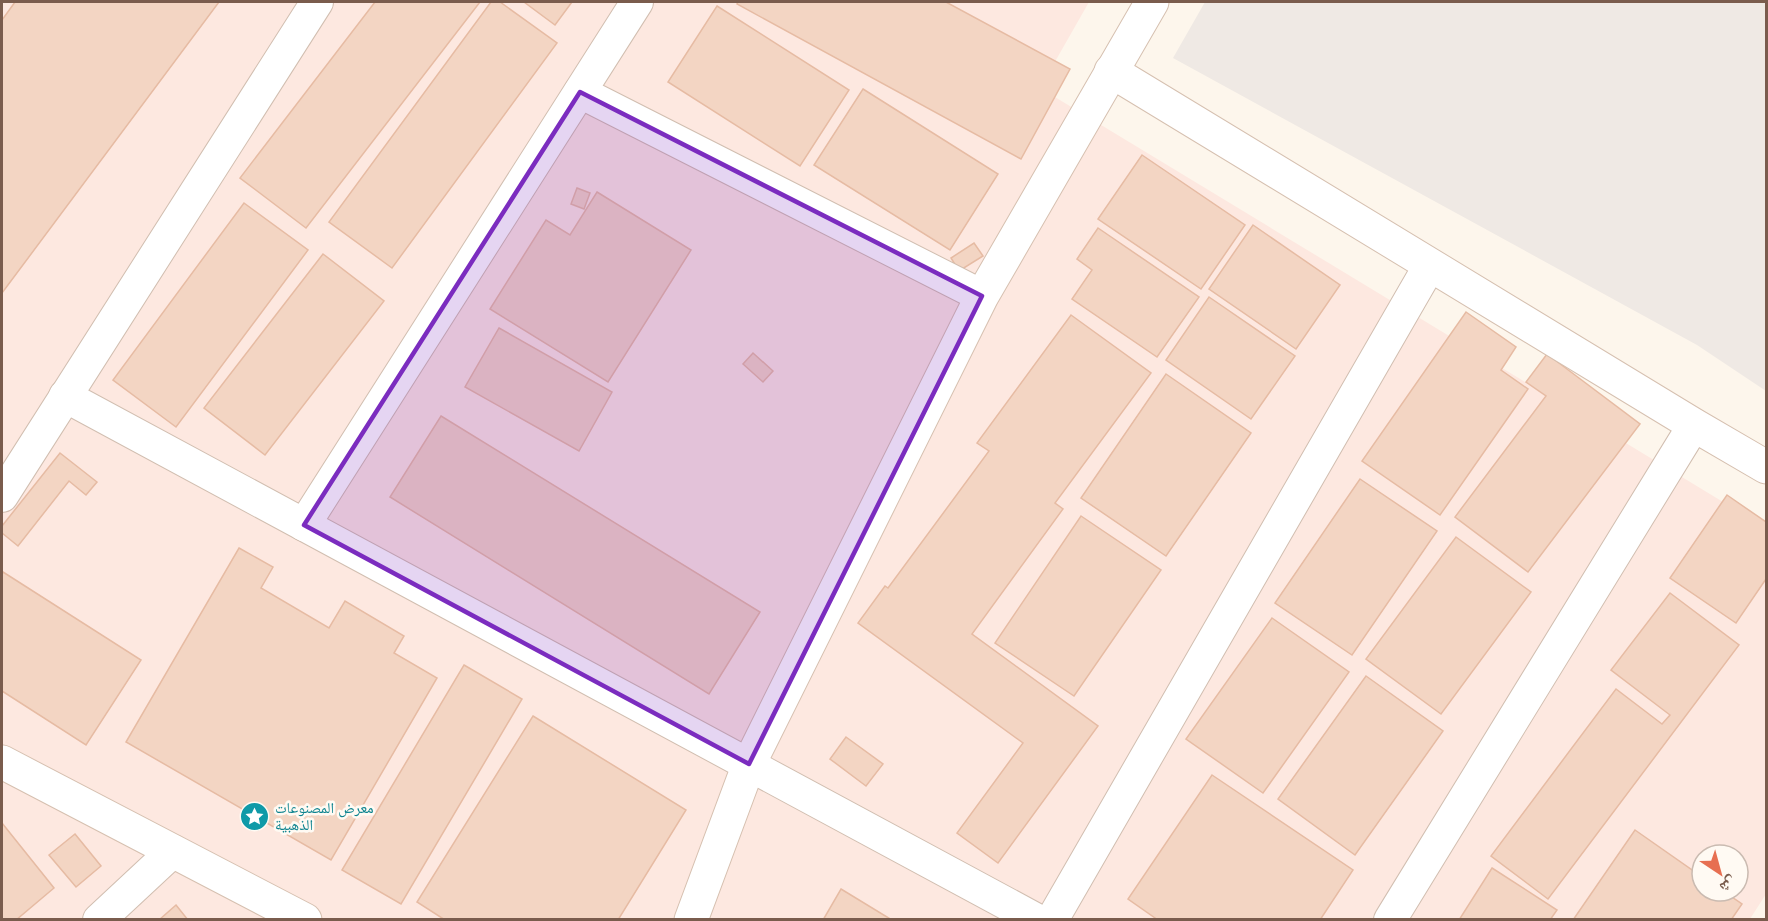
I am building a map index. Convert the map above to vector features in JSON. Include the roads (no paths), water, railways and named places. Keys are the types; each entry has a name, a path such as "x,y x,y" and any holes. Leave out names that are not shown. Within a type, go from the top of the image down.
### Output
{"street":[{"path":"2,496 317,2"},
{"path":"304,525 637,2"},
{"path":"691,920 749,764 982,296 1152,2"},
{"path":"1111,71 1767,467"},
{"path":"580,92 982,296"},
{"path":"1052,920 1430,265"},
{"path":"65,396 1037,920"},
{"path":"1390,920 1694,425"},
{"path":"2,762 305,920"},
{"path":"99,920 173,851"}],"place":[{"name":"معرض المصنوعات الذهبية","path":"254,817"}]}
